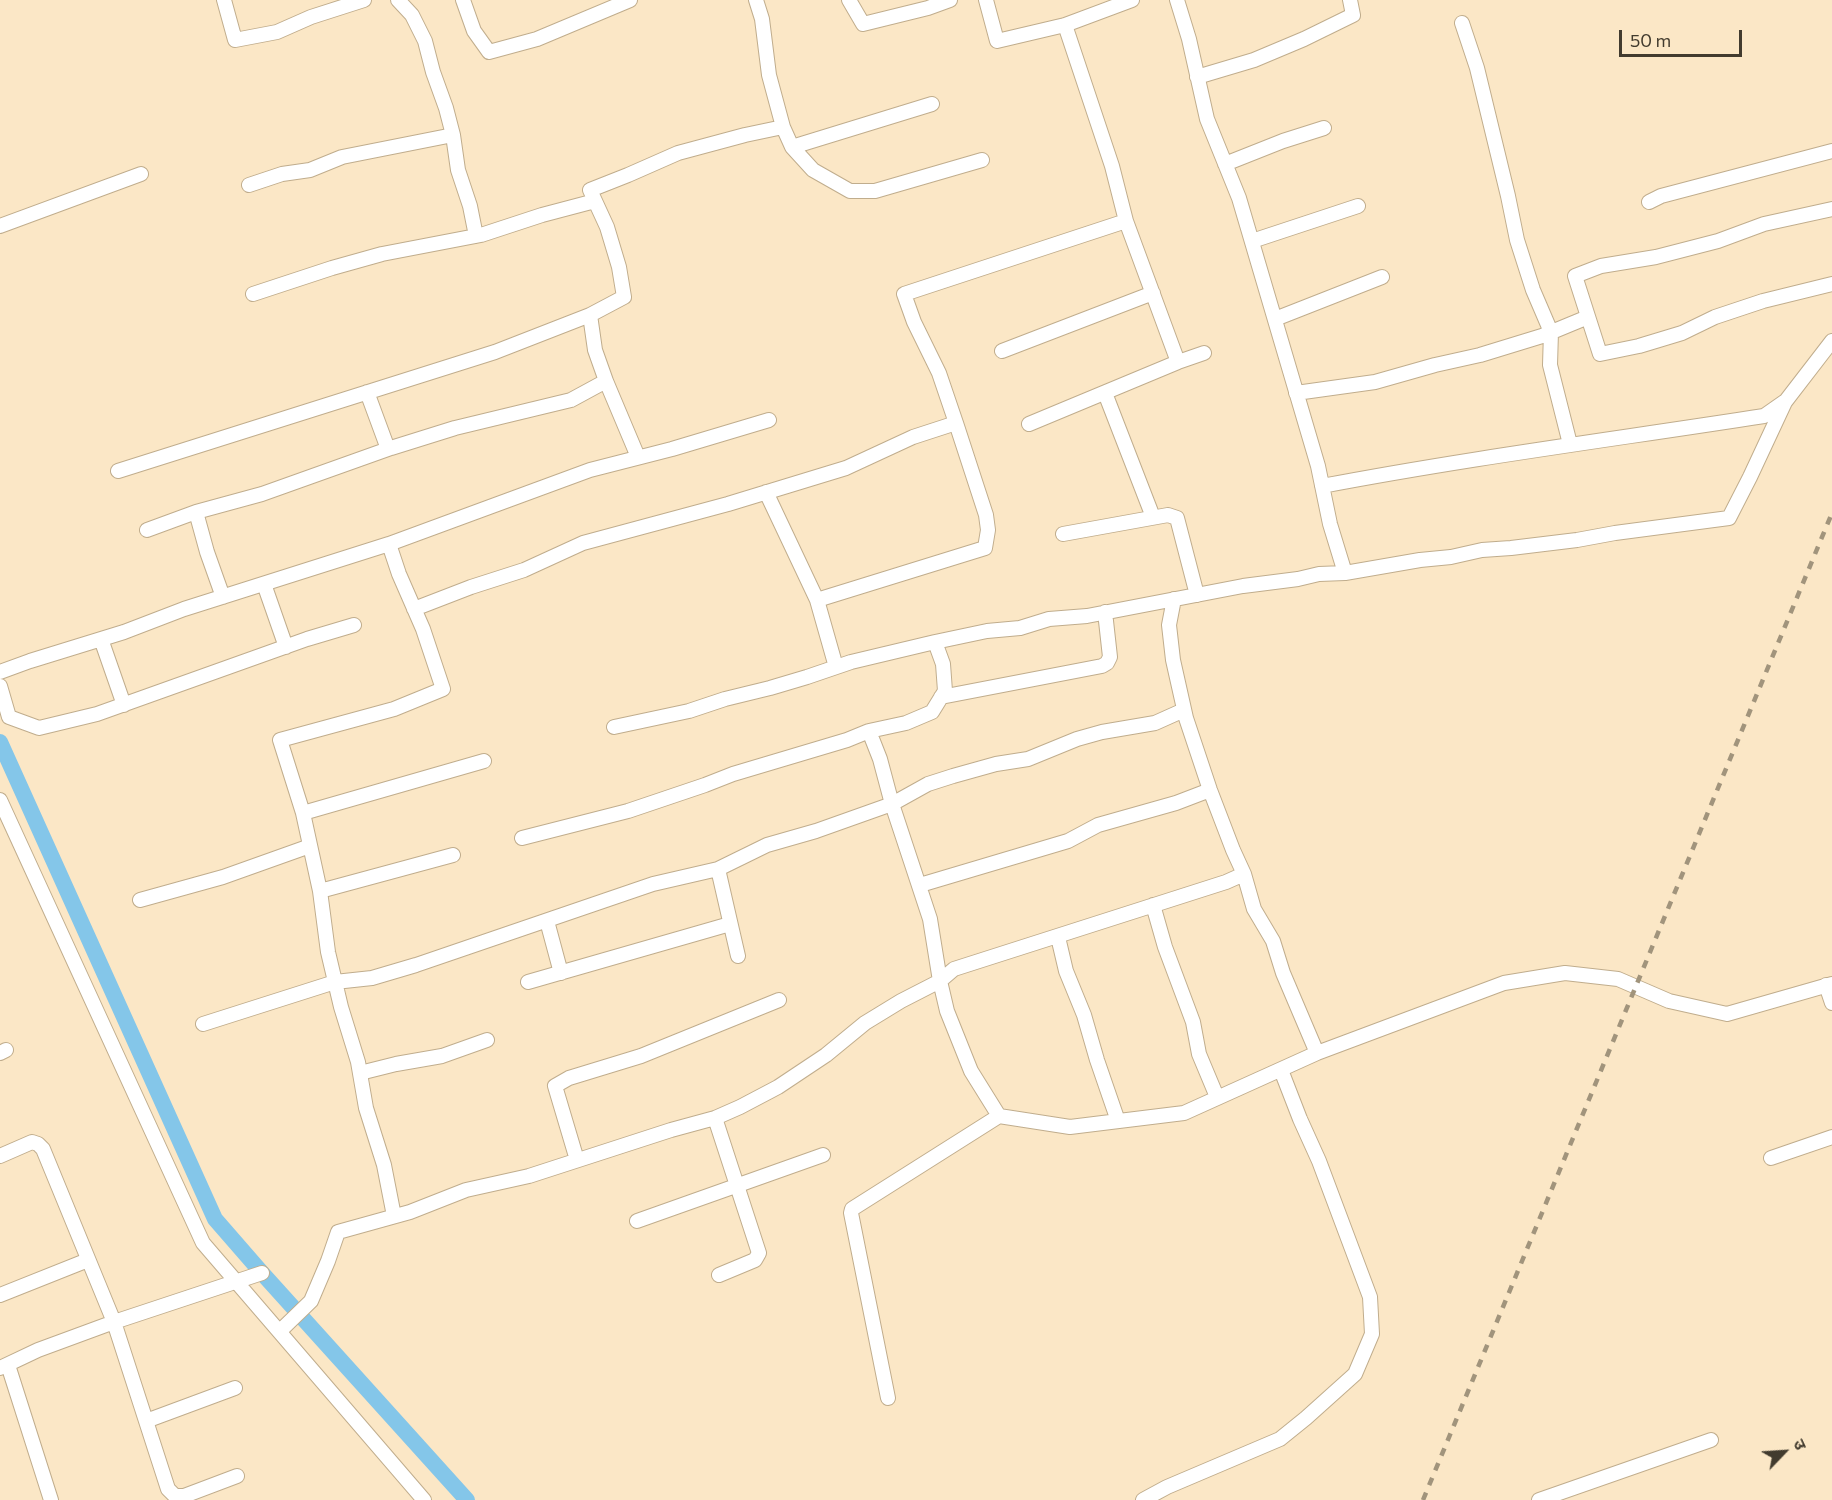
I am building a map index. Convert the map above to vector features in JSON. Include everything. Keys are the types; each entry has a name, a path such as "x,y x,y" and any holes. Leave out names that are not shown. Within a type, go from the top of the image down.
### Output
{"street":[{"path":"224,0 236,40 277,32 311,17 364,0"},
{"path":"398,0 412,15 425,41 446,108 458,170 470,207 476,236"},
{"path":"463,0 474,31 489,52 537,39 630,0"},
{"path":"756,0 762,19 769,75 783,127 792,147 813,170 849,190 875,191 982,160"},
{"path":"849,0 863,24 928,8 950,0"},
{"path":"986,0 997,41 1065,25 1132,0"},
{"path":"1177,0 1207,119 1239,198 1318,466 1330,524 1345,573"},
{"path":"1197,76 1254,60 1353,15 1350,0"},
{"path":"1462,23 1477,69 1517,240 1533,290 1551,332 1550,364 1570,444"},
{"path":"1065,25 1112,166 1126,221 1178,362"},
{"path":"792,147 933,104"},
{"path":"117,471 495,352 591,315 624,297 619,267 607,227 590,189 678,153 783,127"},
{"path":"1225,164 1324,128"},
{"path":"249,185 282,174 310,170 342,157 453,135"},
{"path":"1649,202 1661,196 1832,151"},
{"path":"0,226 141,174"},
{"path":"253,294 382,254 476,236 595,201"},
{"path":"1252,241 1358,206"},
{"path":"1832,209 1764,224 1718,241 1656,257 1600,266 1575,276 1600,354 1639,346 1682,333 1715,317 1763,301 1832,284"},
{"path":"817,600 985,548 988,530 986,515 939,373 914,322 904,294 1126,221"},
{"path":"1275,319 1382,277"},
{"path":"1002,351 1153,293"},
{"path":"591,315 595,350 638,457"},
{"path":"1296,393 1375,382 1435,365 1480,356 1588,317"},
{"path":"614,727 689,711 888,652 987,631 1020,628 1049,619 1087,616 1319,574 1345,573 1482,550 1577,540 1729,518 1785,402 1832,341"},
{"path":"1029,424 1204,353"},
{"path":"147,530 195,512 262,494 388,449 455,428 571,400 606,381"},
{"path":"368,392 388,449"},
{"path":"1105,393 1153,517"},
{"path":"1322,486 1416,468 1764,416 1785,402"},
{"path":"0,672 184,609 390,544 590,470 768,420"},
{"path":"414,609 524,570 583,543 728,504 846,468 913,437 956,423"},
{"path":"766,492 817,600 836,667"},
{"path":"195,512 223,597"},
{"path":"1063,534 1153,517 1168,515 1177,518 1197,595"},
{"path":"390,544 399,574 423,629 443,689 394,709 280,740 303,813 320,891 328,952 360,1073 366,1108 384,1166 394,1216"},
{"path":"264,584 286,647"},
{"path":"1174,599 1169,625 1171,649 1184,710 1210,790 1244,874 1254,909 1273,941 1283,973 1317,1053"},
{"path":"941,697 1102,666 1110,657 1105,612"},
{"path":"0,686 9,717 39,728 98,714 354,625"},
{"path":"101,639 124,705"},
{"path":"522,838 628,811 733,774 847,740 869,731 906,723 932,712 945,691 944,664 935,642"},
{"path":"203,1024 335,982 372,978 394,972 653,884 718,869 767,845 816,831 891,804 928,784 996,764 1028,759 1077,739 1102,732 1155,723 1184,710"},
{"path":"869,731 930,918 947,1011 971,1071 999,1116"},
{"path":"303,813 484,761"},
{"path":"920,885 1068,841 1098,825 1176,803 1210,790"},
{"path":"0,800 203,1244 280,1330 424,1500"},
{"path":"140,900 223,877 310,846"},
{"path":"320,891 453,855"},
{"path":"718,869 738,956"},
{"path":"280,1330 311,1300 338,1232 410,1212 466,1190 529,1176 715,1118 778,1087 826,1055 866,1023 901,1001 940,981 954,969 1226,882 1244,874"},
{"path":"1153,905 1165,947 1192,1022 1199,1054 1217,1097"},
{"path":"546,921 561,973"},
{"path":"528,982 730,924"},
{"path":"1058,937 1066,971 1084,1015 1096,1060 1118,1121"},
{"path":"888,1398 852,1209 999,1116 1070,1127 1184,1113 1317,1053 1504,983 1564,973 1618,980 1669,1001 1727,1014 1829,984 1832,1003"},
{"path":"577,1160 555,1086 569,1078 641,1056 779,1000"},
{"path":"360,1073 442,1056 487,1040"},
{"path":"1143,1500 1167,1487 1280,1438 1355,1374 1372,1334 1370,1297 1281,1070"},
{"path":"715,1118 759,1252 755,1260 719,1275"},
{"path":"1771,1158 1832,1137"},
{"path":"0,1156 32,1142 43,1149 114,1322 168,1489 174,1496 184,1496 237,1476"},
{"path":"637,1221 823,1155"},
{"path":"0,1295 88,1260"},
{"path":"51,1500 4,1367 38,1350 114,1322 262,1273"},
{"path":"146,1421 235,1389"},
{"path":"1539,1500 1711,1440"},
{"path":"1580,1486 1585,1500"}],"waterway":[{"path":"0,742 215,1219 467,1500"}],"railway":[{"path":"1423,1500 1832,513"}]}
